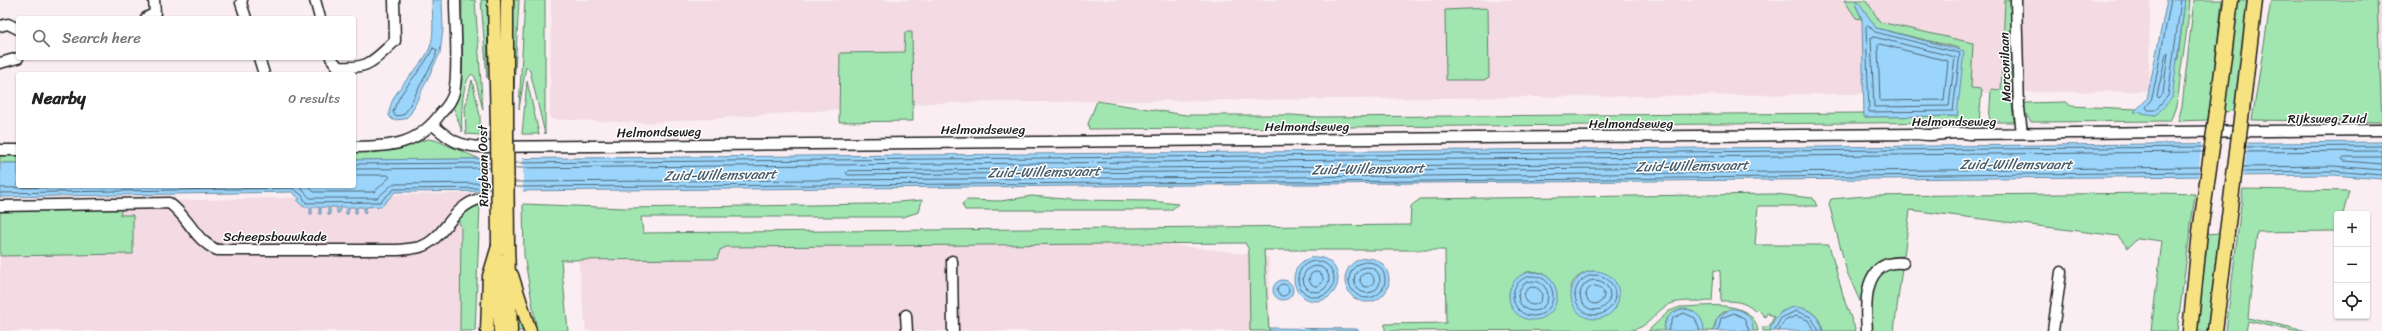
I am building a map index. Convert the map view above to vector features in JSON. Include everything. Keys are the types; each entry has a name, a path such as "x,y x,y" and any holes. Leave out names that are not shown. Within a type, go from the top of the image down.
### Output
{"highway":[{"path":"2190,331 2200,232 2231,0"},
{"path":"2215,331 2255,0"}],"main road":[{"name":"Ringbaan Oost","path":"494,0 502,128"},
{"name":"Ringbaan Oost","path":"500,331 498,301 503,246 502,128 507,0"},
{"name":"Ringbaan Oost","path":"503,246 508,260 511,331"},
{"path":"487,331 489,276 503,246"},
{"path":"508,260 530,331"}],"street":[{"path":"150,16 155,13 154,0"},
{"path":"242,0 241,3 245,16"},
{"path":"315,0 319,16"},
{"path":"333,60 338,67 359,68 371,63 395,41 394,0"},
{"path":"356,147 403,143 419,135 433,125 454,93 455,0"},
{"name":"Marconilaan","path":"2016,0 2022,133"},
{"path":"0,26 8,24 16,28"},
{"path":"0,63 16,59"},
{"path":"260,60 263,72"},
{"name":"Helmondseweg","path":"433,125 456,143 464,146 482,147 1910,134 1930,136 1958,132 1970,134 2272,131"},
{"name":"Rijksweg Zuid","path":"2272,131 2382,130"},
{"path":"0,150 16,150"},
{"name":"Scheepsbouwkade","path":"0,206 169,203 180,211 201,241 217,250 398,250 420,247 432,240 459,209 469,202 479,199"},
{"path":"952,261 953,331"},
{"path":"1866,327 1868,285 1875,272 1886,263 1903,263"},
{"path":"2053,331 2061,272"},
{"path":"906,315 906,331"}],"shaded area":[{"path":"551,0 2150,0 2149,91 932,103 646,123 550,119"},
{"path":"2376,0 2382,0 2382,111 2378,111"},
{"path":"480,193 475,331 0,331 0,205"},
{"path":"1089,234 1269,257 1270,331 586,331 576,236"}],"green space":[{"path":"462,0 475,0 483,110 475,77 472,74 468,78 464,93 462,132 455,111 450,105 461,79"},
{"path":"481,0 488,0 487,78"},
{"path":"512,0 519,0 514,89"},
{"path":"525,0 545,0 545,134 530,71 526,66 519,109"},
{"path":"1844,0 1866,0 1880,22 1973,43 1971,88 1982,89 1979,122 1089,129 1088,124 1097,101 1186,115 1292,115 1317,117 1864,113 1865,117 1957,116 1959,48 1876,28 1858,2 1855,4 1862,19 1856,18"},
{"path":"2005,0 2011,0 2011,96 2014,122 1989,122 1991,89 2001,90"},
{"path":"2185,0 2190,0 2187,26 2178,95 2170,121 2031,122 2024,111 2024,103 2066,102 2071,106 2137,109 2135,111 2156,115 2178,58"},
{"path":"2194,0 2222,0 2209,120 2178,121 2182,106"},
{"path":"2237,0 2250,0 2235,111 2223,112"},
{"path":"2271,0 2377,0 2382,122 2252,120"},
{"path":"1488,8 1489,77 1484,80 1446,80 1445,10"},
{"path":"905,32 912,32 913,121 839,122 840,53 904,52"},
{"path":"472,80 480,116 480,135 466,134 465,108"},
{"path":"527,81 539,134 522,134"},
{"path":"428,139 435,140 480,159 356,160 356,152 377,152 399,148"},
{"path":"16,155 16,163 0,163 0,156"},
{"path":"2243,189 2349,191 2344,211 2334,211 2334,231 2257,232 2248,318 2307,331 2293,331 2248,321 2246,331 2226,331"},
{"path":"2160,193 2195,194 2177,331 2151,331 2162,241 2138,238 2128,248 2118,236 1910,210 1904,256 1893,257 1877,264 1868,277 1862,306 1847,272 1829,204 1831,199 1865,196"},
{"path":"1775,194 1813,198 1817,206 1758,206 1755,245 1829,245 1845,302 1856,331 1823,331 1821,324 1813,313 1801,308 1795,308 1781,312 1770,331 1763,331 1763,327 1769,327 1774,317 1767,313 1765,317 1758,309 1755,311 1743,303 1721,301 1720,271 1714,270 1712,301 1684,301 1673,303 1663,308 1644,326 1632,330 1385,331 1385,324 1446,323 1445,250 1264,250 1269,331 1250,331 1249,256 1248,248 1245,243 726,247 720,250 717,259 561,260 568,331 537,331 524,255 523,204 625,208 873,204 922,200 919,212 903,217 641,217 643,233 1410,225 1411,206 1420,199","holes":["1592,271 1606,274 1616,284 1616,308 1605,313 1594,313 1584,309 1576,302 1571,294 1572,285 1578,277","1527,272 1542,273 1552,281 1556,293 1554,308 1509,296 1510,289 1514,282"]},
{"path":"1032,196 1074,200 1151,201 1178,204 1171,210 965,210 962,204 967,200 1001,201"},
{"path":"474,204 480,204 475,331 460,331 461,228 457,215"},
{"path":"122,208 120,215 133,215 133,254 0,256 0,209"},
{"path":"2220,233 2210,331 2197,331 2206,234"},
{"path":"1895,267 1902,268 1894,331 1870,331 1872,292 1875,283 1879,276 1886,270"},
{"path":"514,288 523,331 517,331"},
{"path":"1726,306 1737,308 1747,313 1754,320 1758,331 1753,331 1747,315 1741,311 1730,310 1720,314 1715,324 1714,331 1704,331 1700,317 1670,315 1665,321 1664,331 1648,331 1669,311 1680,307"}],"water":[{"path":"432,0 442,0 443,29 440,53 411,113 405,119 393,120 389,116 390,106 394,97 426,56 432,42"},
{"path":"2167,0 2185,0 2172,98 2156,115 2134,112 2147,99"},
{"path":"1858,1 1876,28 1964,51 1957,116 1864,117 1862,19 1855,3"},
{"name":"Zuid-Willemsvaart","path":"2382,142 2382,179 2333,175 395,192 382,206 366,207 366,212 364,213 364,207 357,207 357,213 355,213 355,207 349,207 348,214 346,214 346,207 340,207 339,213 337,213 337,207 330,207 330,215 328,215 328,207 321,207 321,214 319,214 319,207 312,207 312,214 310,214 310,207 304,207 297,201 300,199 292,192 0,197 0,163 16,163 16,188 356,188 356,160"},
{"path":"1316,257 1328,261 1334,267 1338,279 1334,291 1328,297 1316,301 1304,297 1298,291 1294,279 1298,267 1304,261"},
{"path":"1367,258 1379,262 1385,268 1389,280 1385,292 1379,298 1367,302 1355,298 1349,292 1345,280 1349,268 1355,262"},
{"path":"1590,271 1600,271 1612,278 1619,290 1619,300 1612,312 1600,319 1590,319 1582,315 1575,308 1571,300 1571,290 1575,282 1582,275"},
{"path":"1528,272 1538,272 1550,279 1557,291 1557,301 1550,313 1538,320 1528,320 1520,316 1513,309 1509,301 1509,291 1513,283 1520,276"},
{"path":"1279,280 1287,280 1293,286 1293,294 1287,300 1279,300 1273,294 1273,286"},
{"path":"1795,307 1805,309 1814,314 1822,326 1823,331 1770,331 1775,318 1778,315 1790,308"},
{"path":"1683,309 1692,311 1701,319 1704,326 1704,331 1664,331 1665,323 1669,316"},
{"path":"1730,309 1739,310 1747,314 1752,322 1753,331 1714,331 1717,318"},
{"path":"1270,328 1357,329 1359,331 1270,331"}],"pier":[{"path":"2202,141 2248,141 2243,178 2198,178"},
{"path":"481,157 523,157 523,193 482,194"}]}
